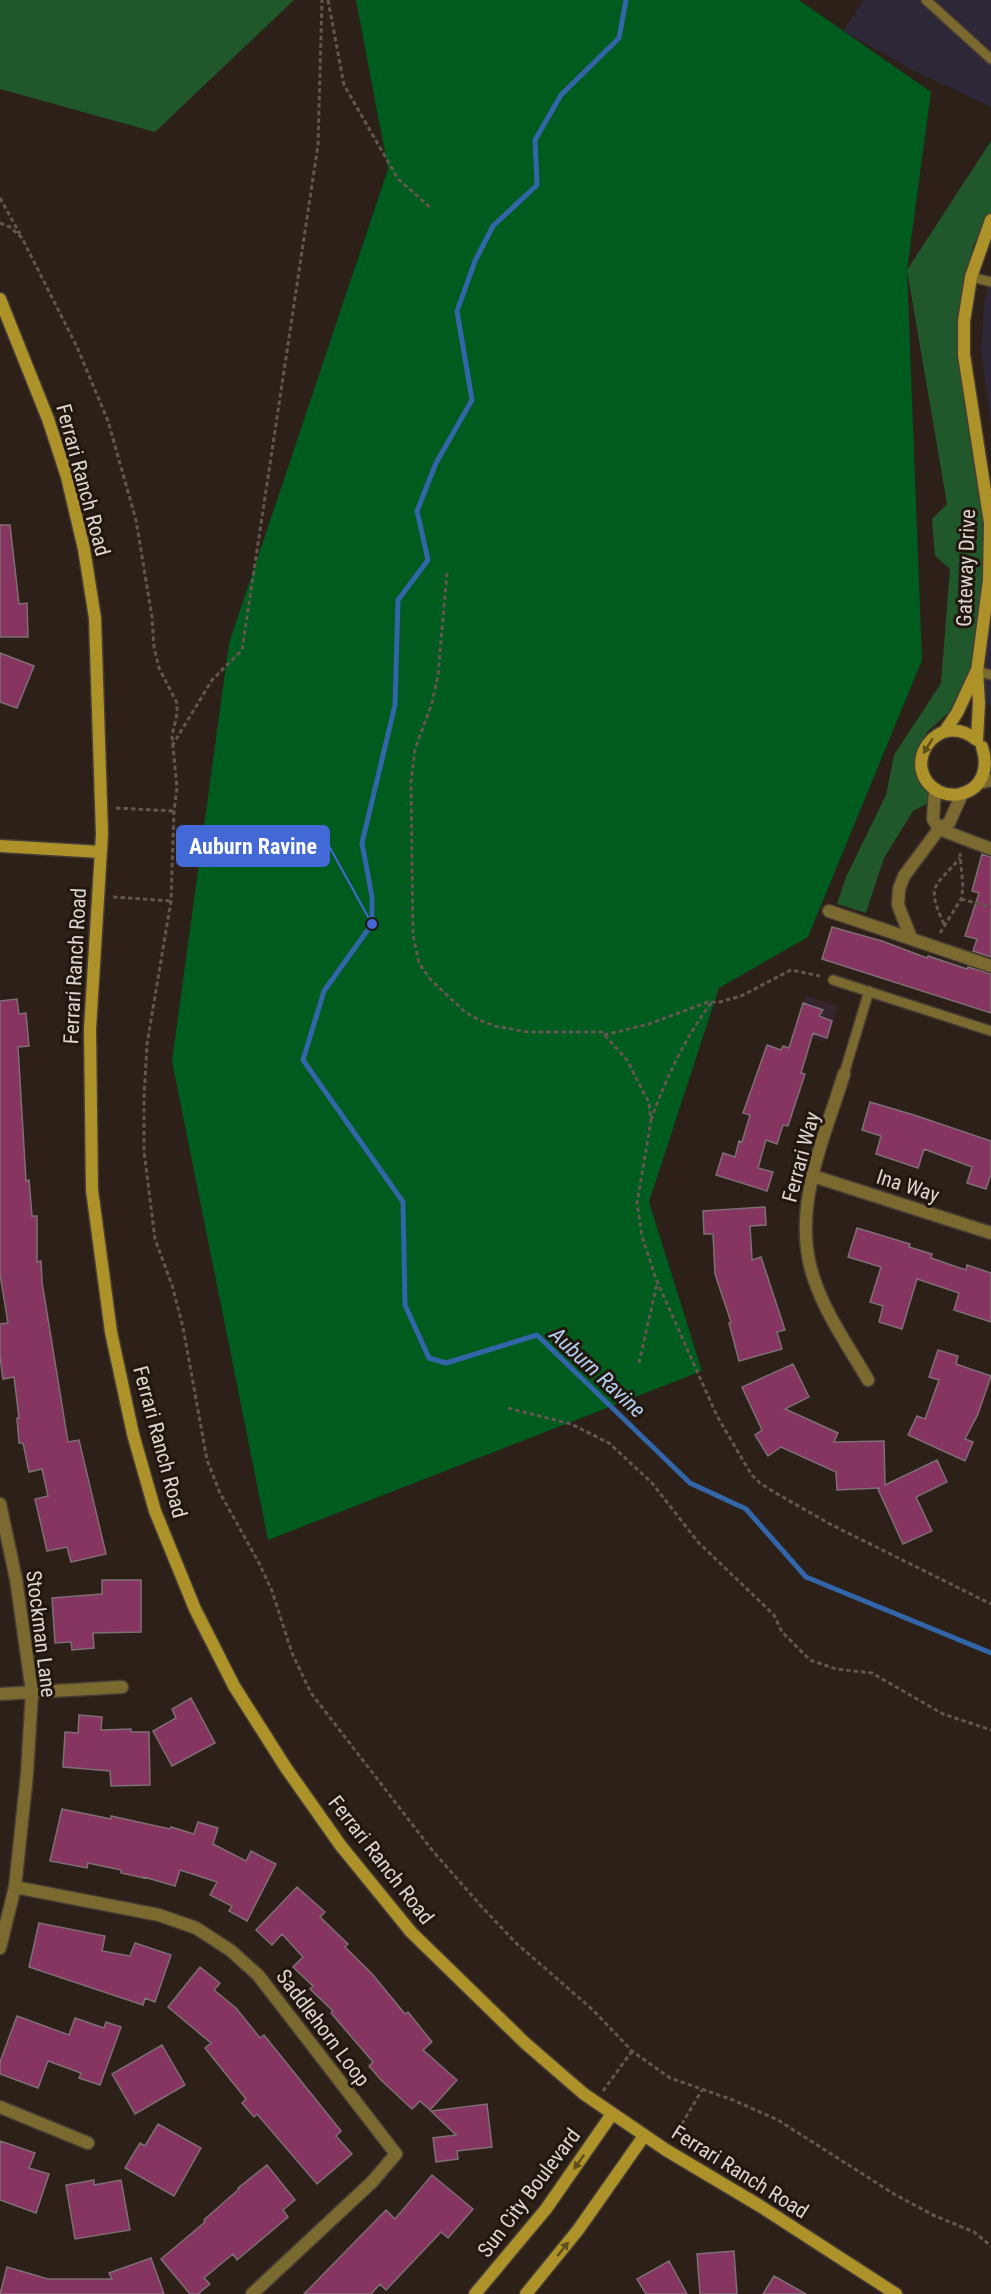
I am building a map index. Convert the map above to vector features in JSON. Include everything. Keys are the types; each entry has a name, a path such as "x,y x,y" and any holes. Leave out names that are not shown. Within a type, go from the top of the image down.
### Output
{"main road":[{"name":"Gateway Drive","path":"983,747 977,671 989,580 990,506 964,355 964,321 971,277 991,220"},
{"name":"Ferrari Ranch Road","path":"0,299 48,419 66,477 84,549 95,618 101,852 90,1029 92,1190 111,1332 133,1434 155,1511 191,1598 234,1686 286,1768 355,1863 411,1932 570,2084 644,2136 760,2206 896,2294"},
{"name":"Gateway Drive","path":"945,731 957,713 977,671"},
{"path":"945,731 962,731 983,747 986,763 985,781 962,794 948,795 935,789 924,777 922,753 931,739 945,731"},
{"path":"0,846 101,852"},
{"name":"Sun City Boulevard","path":"476,2294 508,2258 546,2209 612,2114"},
{"path":"526,2294 578,2230 644,2136"}],"street":[{"path":"935,789 933,819 939,829 991,849"},
{"path":"911,938 898,905 899,889 904,876 939,829 949,823 962,794"},
{"path":"829,911 991,966"},
{"name":"Ferrari Way","path":"844,1074 813,1176 807,1202 805,1229 807,1253 826,1307 868,1380"},
{"name":"Ina Way","path":"813,1176 991,1233"},
{"name":"Stockman Lane","path":"0,1504 16,1579 32,1692 27,1774 15,1887 0,1948"},
{"path":"0,1694 122,1687"},
{"name":"Saddlehorn Loop","path":"15,1887 159,1915 196,1928 230,1950 258,1975 396,2154 372,2182 252,2294"},
{"path":"0,2107 88,2143"}],"lane":[{"path":"926,0 991,59"},
{"path":"971,277 991,282"},
{"path":"977,671 991,675"},
{"path":"833,980 991,1031"},
{"path":"844,1074 869,991"}],"path":[{"path":"172,747 212,680 242,650 318,145 322,0"},
{"path":"328,0 344,86 398,178 432,209"},
{"path":"0,198 77,347 108,421 136,520 159,668 177,703 172,747 177,788 171,901 147,1044 144,1098 145,1163 155,1239 172,1285 183,1327 207,1460 220,1493 260,1563 272,1591 292,1653 311,1693 432,1850 481,1906 516,1943 593,2010 632,2051 670,2078 733,2100 778,2120 894,2194 933,2215 974,2232 991,2246"},
{"path":"0,223 10,227 22,238"},
{"path":"447,573 438,675 432,703 415,749 411,782 413,935 419,963 430,980 465,1012 479,1020 495,1026 528,1032 561,1034 579,1031 602,1032 627,1060 649,1102 651,1121"},
{"path":"101,807 174,811"},
{"path":"935,931 940,934 961,899 963,888 960,849"},
{"path":"944,924 933,899 934,888 960,858"},
{"path":"98,896 171,901"},
{"path":"961,899 991,907"},
{"path":"604,1035 650,1024 711,1002 741,996 791,970 809,973"},
{"path":"711,1002 682,1049 660,1095 651,1121 637,1203 642,1236 658,1282 717,1416 751,1474 760,1483 830,1524 991,1604"},
{"path":"639,1363 658,1282"},
{"path":"508,1408 571,1424 609,1443 652,1483 698,1542 774,1615 782,1632 810,1660 836,1669 872,1673 943,1714 991,1730"},
{"path":"595,2102 632,2051"},
{"path":"666,2150 702,2090"}],"shaded area":[{"path":"864,0 991,0 991,107 913,70 843,31"},
{"path":"991,272 991,424 981,351 984,304"},
{"path":"991,614 991,705 974,700"},
{"path":"806,996 838,1006 826,1042 794,1032"}],"green space":[{"path":"0,0 294,0 155,132 0,89"},
{"path":"356,0 799,0 931,92 907,270 922,660 808,937 719,988 649,1202 702,1371 268,1540 172,1061 229,643 388,169"},
{"path":"991,141 991,212 973,246 958,342 984,508 981,613 968,695 927,732 915,769 932,801 913,811 884,858 866,913 837,904 846,877 886,795 894,755 941,683 950,569 935,556 932,519 947,504 907,270"}],"building":[{"path":"0,525 10,525 19,604 27,603 28,637 0,637"},
{"path":"0,653 34,666 17,708 0,702"},
{"path":"982,854 991,857 991,957 973,951 977,939 965,936 979,893 972,891"},
{"path":"832,927 882,941 927,958 928,956 991,974 991,1013 822,959"},
{"path":"17,999 19,1014 26,1013 29,1046 18,1047 26,1181 29,1180 32,1216 37,1216 37,1262 41,1261 42,1282 68,1442 79,1440 106,1554 71,1562 67,1547 47,1551 35,1499 48,1496 42,1469 29,1472 23,1443 19,1443 17,1418 19,1418 14,1377 3,1379 0,1357 0,1324 8,1323 0,1274 0,1001"},
{"path":"803,1003 823,1010 819,1016 832,1021 827,1038 813,1033 801,1073 805,1074 788,1126 783,1125 777,1144 766,1140 758,1168 773,1172 767,1191 716,1175 723,1153 735,1157 739,1141 742,1142 750,1115 743,1113 767,1045 781,1050 783,1046 789,1048"},
{"path":"870,1102 991,1141 991,1174 986,1189 967,1183 972,1167 924,1149 918,1168 876,1154 881,1136 862,1130"},
{"path":"765,1207 766,1225 750,1226 752,1260 761,1257 785,1330 777,1332 782,1349 739,1361 729,1323 731,1322 715,1274 713,1234 704,1234 703,1211"},
{"path":"857,1228 910,1244 909,1247 932,1254 931,1258 966,1270 967,1265 991,1273 991,1322 954,1310 959,1293 917,1279 902,1329 879,1322 883,1306 870,1302 881,1267 848,1257"},
{"path":"938,1350 958,1356 956,1364 991,1376 978,1414 965,1439 973,1442 965,1461 908,1435 917,1416 925,1419 939,1380 929,1377"},
{"path":"793,1364 809,1397 785,1409 838,1433 834,1442 884,1441 885,1485 937,1460 947,1482 916,1497 932,1531 903,1544 878,1489 880,1488 837,1490 836,1472 781,1447 768,1456 755,1435 762,1430 742,1387"},
{"path":"102,1580 141,1580 141,1632 93,1633 94,1648 72,1650 71,1642 55,1643 52,1598 102,1594"},
{"path":"191,1698 215,1743 172,1766 153,1731 176,1718 172,1709"},
{"path":"79,1715 102,1717 101,1730 131,1729 131,1732 149,1732 150,1785 111,1786 110,1771 63,1767 65,1732 78,1733"},
{"path":"62,1809 111,1819 111,1816 170,1829 171,1827 194,1834 198,1822 218,1828 213,1844 246,1861 251,1851 276,1864 247,1921 229,1911 232,1906 210,1895 217,1882 180,1870 175,1886 88,1863 87,1868 50,1861"},
{"path":"297,1887 325,1912 320,1917 348,1944 345,1947 373,1975 405,2014 408,2012 432,2042 423,2050 457,2080 430,2110 420,2101 412,2109 369,2066 373,2062 331,2013 333,2011 310,1989 313,1986 293,1967 303,1957 282,1934 272,1945 256,1930"},
{"path":"39,1923 105,1936 102,1951 130,1956 135,1943 171,1955 155,2002 145,1998 143,2005 29,1967"},
{"path":"200,1967 220,1983 214,1990 236,2008 260,2038 264,2035 341,2131 336,2136 352,2154 317,2184 257,2114 254,2117 242,2103 246,2099 205,2048 211,2043 168,2007"},
{"path":"17,2016 69,2035 75,2018 104,2028 106,2022 121,2027 100,2085 79,2078 81,2073 48,2061 38,2088 0,2074 0,2062"},
{"path":"162,2045 185,2085 135,2114 112,2074"},
{"path":"487,2104 492,2147 457,2151 458,2159 436,2162 433,2138 456,2135 431,2111"},
{"path":"158,2124 201,2148 174,2196 125,2168 140,2143 145,2146"},
{"path":"0,2141 35,2153 29,2168 49,2174 36,2213 0,2200"},
{"path":"267,2165 295,2200 283,2210 288,2217 237,2260 233,2254 204,2278 210,2284 198,2294 190,2294 161,2259 205,2222 204,2220 238,2188"},
{"path":"432,2175 473,2209 448,2238 441,2232 386,2290 380,2284 371,2294 304,2294 386,2210 395,2219"},
{"path":"94,2180 94,2185 121,2180 130,2230 75,2239 66,2185"},
{"path":"734,2251 737,2294 700,2294 697,2254"},
{"path":"151,2258 164,2294 0,2294 7,2267 48,2279 112,2279 109,2273"},
{"path":"669,2261 687,2294 646,2294 637,2279"},
{"path":"774,2276 806,2294 763,2294"}],"waterway":[{"name":"Auburn Ravine","path":"626,0 619,38 561,95 535,140 537,185 493,226 475,261 457,311 472,400 436,463 417,511 428,560 398,600 395,705 362,843 372,897 372,924 324,991 303,1060 403,1202 405,1305 429,1358 446,1363 537,1335 690,1483 746,1509 806,1577 991,1653"}],"place":[{"name":"Auburn Ravine","path":"372,924"}]}
